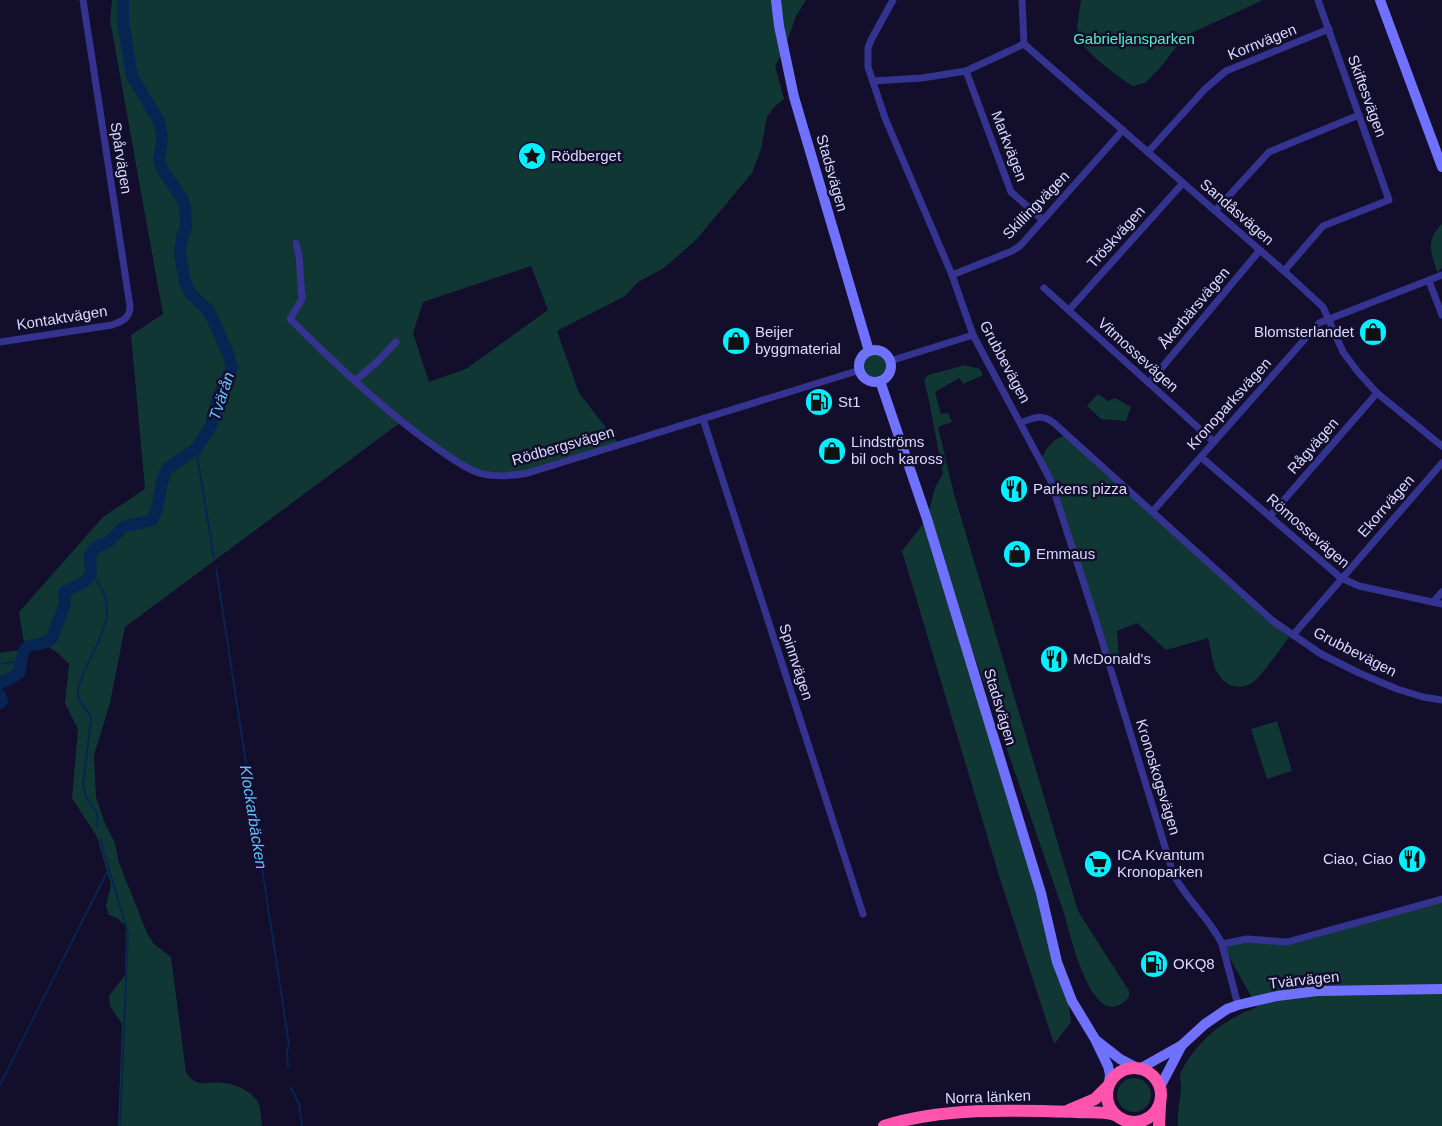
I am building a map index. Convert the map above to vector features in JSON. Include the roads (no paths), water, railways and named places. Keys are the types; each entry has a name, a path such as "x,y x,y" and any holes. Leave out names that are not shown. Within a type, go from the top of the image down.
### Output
{"highway":[{"path":"1159,1126 1160,1093 1155,1079 1149,1072 1139,1068 1122,1071 1108,1085 1110,1106 1115,1115 1134,1124 1152,1114 1158,1106 1160,1093"},
{"name":"Norra länken","path":"1064,1112 1095,1099 1108,1085"},
{"name":"Norra länken","path":"884,1126 902,1120 974,1111 1098,1111 1115,1115"}],"main road":[{"name":"Stadsvägen","path":"776,0 779,26 796,103 869,351"},
{"path":"1380,0 1442,167"},
{"path":"869,351 882,351 890,362 891,366 888,375 880,381 868,380 860,370 860,361 869,351"},
{"name":"Stadsvägen","path":"880,381 927,519 1042,893 1057,962 1079,1016 1095,1039 1108,1066 1110,1074 1108,1085"},
{"name":"Tvärvägen","path":"1139,1068 1182,1045 1205,1024 1227,1009 1238,1005 1277,996 1317,991 1442,989"},
{"name":"Stadsvägen","path":"1095,1039 1120,1059 1139,1068"},
{"name":"Tvärvägen","path":"1160,1093 1182,1045"}],"street":[{"name":"Spårvägen","path":"83,0 130,306 130,313 126,319"},
{"name":"Grubbevägen","path":"892,0 874,32 868,48 868,67 885,118 952,275 973,335 1021,422 1034,416 1048,419 1273,621 1321,654 1397,689 1423,697 1442,700"},
{"path":"873,81 922,78 966,71 1024,44 1022,0"},
{"name":"Skiftesvägen","path":"1284,271 1322,226 1390,200 1318,0"},
{"name":"Kornvägen","path":"1148,152 1205,88 1226,71 1329,29"},
{"name":"Sandåsvägen","path":"1024,44 1323,307 1343,352 1358,372 1377,393 1442,446"},
{"name":"Markvägen","path":"966,71 1011,192 1043,220"},
{"path":"1215,211 1269,152 1359,115"},
{"name":"Skillingvägen","path":"952,275 1020,246 1123,130"},
{"name":"Tröskvägen","path":"1069,310 1183,183"},
{"name":"Rödbergsvägen","path":"296,243 299,256 302,299 290,319 401,422 444,453 479,473 506,477 528,473 860,370"},
{"name":"Åkerbärsvägen","path":"1149,383 1260,250"},
{"name":"Kronoparksvägen","path":"1152,512 1319,323 1442,275"},
{"path":"1429,281 1442,315"},
{"name":"Vitmossevägen","path":"1044,288 1214,442"},
{"name":"Kontaktvägen","path":"0,342 112,325 126,319"},
{"path":"890,362 973,335"},
{"path":"354,380 396,342"},
{"name":"Rågvägen","path":"1270,516 1377,393"},
{"name":"Spinnvägen","path":"703,419 863,914"},
{"name":"Kronoskogsvägen","path":"1021,422 1050,479 1057,498 1173,873 1187,898 1205,916 1222,944 1238,1005"},
{"name":"Römossevägen","path":"1201,456 1341,578 1359,586 1442,604"},
{"name":"Ekorrvägen","path":"1293,635 1442,463"},
{"path":"1433,602 1442,592"},
{"path":"1222,944 1247,939 1287,942 1442,899"}],"waterway":[{"name":"Tvärån","path":"0,683 20,672 21,660 26,648 52,638 65,604 64,592 84,582 91,574 90,555 96,547 110,541 123,527 152,520 158,507 162,480 168,468 196,449 211,426 218,397 232,368 229,356 209,311 190,293 185,282 180,254 182,237 186,228 185,207 182,198 162,169 159,159 162,140 160,123 132,76 123,21 123,0"},
{"name":"Klockarbäcken","path":"196,449 214,558"},
{"name":"Klockarbäcken","path":"216,567 289,1044 287,1051 288,1067"},
{"path":"91,574 101,586 106,598 106,622 81,678 78,696 91,719 83,785 86,797 96,811 97,827"},
{"path":"0,664 21,661"},
{"name":"Tvärån","path":"0,695 2,701 0,703"},
{"path":"100,839 128,933 120,1126"},
{"path":"0,1085 108,870"},
{"name":"Klockarbäcken","path":"291,1088 299,1104 302,1126"}],"place":[{"name":"Rödberget","path":"532,156"},
{"name":"Blomsterlandet","path":"1373,332"},
{"name":"Beijer byggmaterial","path":"736,341"},
{"name":"St1","path":"819,402"},
{"name":"Lindströms bil och kaross","path":"832,451"},
{"name":"Parkens pizza","path":"1014,489"},
{"name":"Emmaus","path":"1017,554"},
{"name":"McDonald's","path":"1054,659"},
{"name":"Ciao, Ciao","path":"1412,859"},
{"name":"ICA Kvantum Kronoparken","path":"1098,864"},
{"name":"OKQ8","path":"1154,964"}],"park label":[{"name":"Gabrieljansparken","path":"1134,39"}]}
